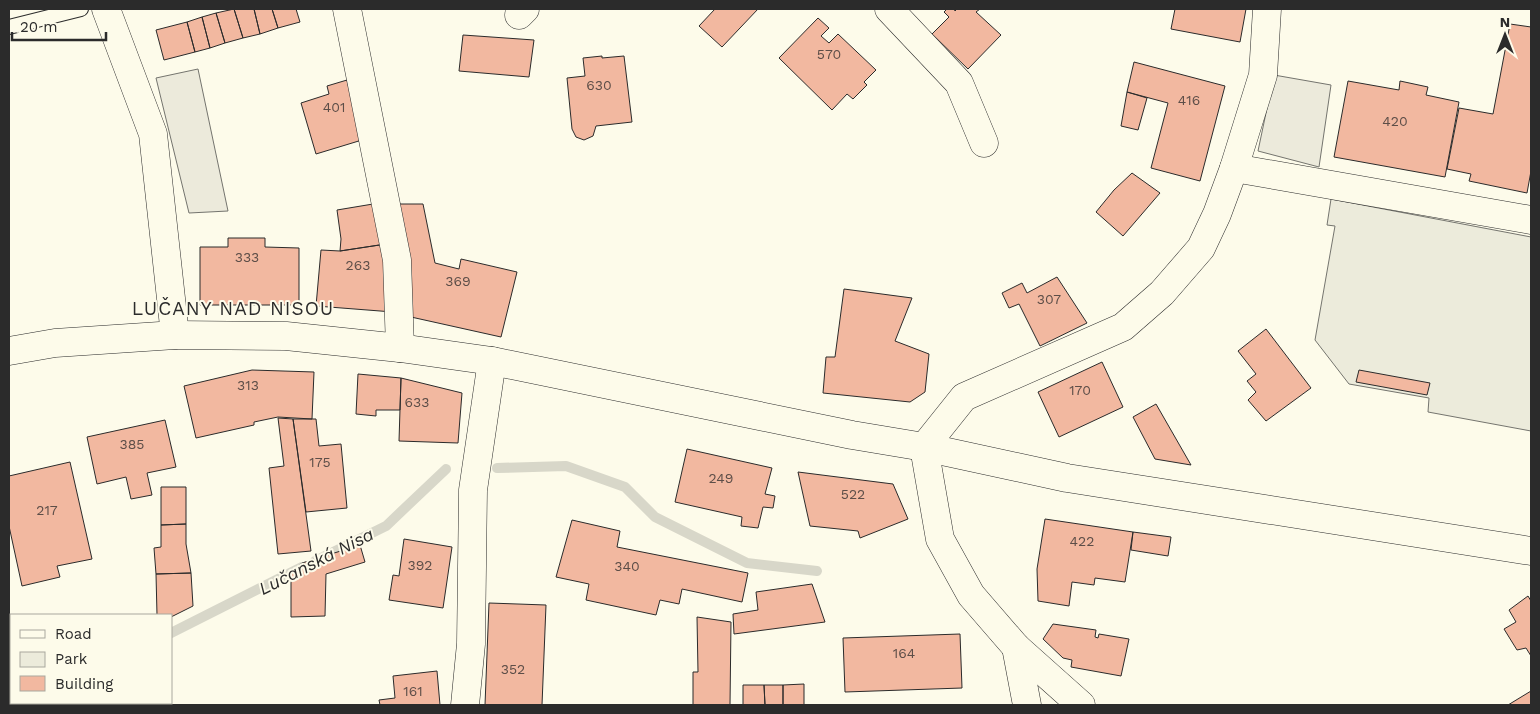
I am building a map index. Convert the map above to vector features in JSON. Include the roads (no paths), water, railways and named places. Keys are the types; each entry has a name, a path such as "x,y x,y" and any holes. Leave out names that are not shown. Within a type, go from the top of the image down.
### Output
{"street":[{"path":"106,9 153,134 176,335"},
{"path":"347,9 397,260 400,348"},
{"path":"888,9 959,83 984,143"},
{"path":"1081,705 1016,647 971,595 940,539 924,447 964,397 1122,327 1162,293 1201,248 1217,214 1234,168 1263,74 1267,9"},
{"path":"1234,168 1531,220"},
{"path":"9,351 55,343 176,335 286,336 400,348 492,361 852,435 924,447 1067,478 1531,551"},
{"path":"465,705 471,644 473,490 492,361"},
{"path":"1016,647 1027,705"}],"lane":[{"path":"9,27 81,9"}],"waterway":[{"name":"Lučanská Nisa","path":"497,468 566,466 625,487 655,517 747,563 817,571"},
{"name":"Lučanská Nisa","path":"315,561 386,526 446,469"},
{"name":"Lučanská Nisa","path":"172,632 302,567"}],"district":[{"name":"LUČANY NAD NISOU","path":"233,308"}]}
